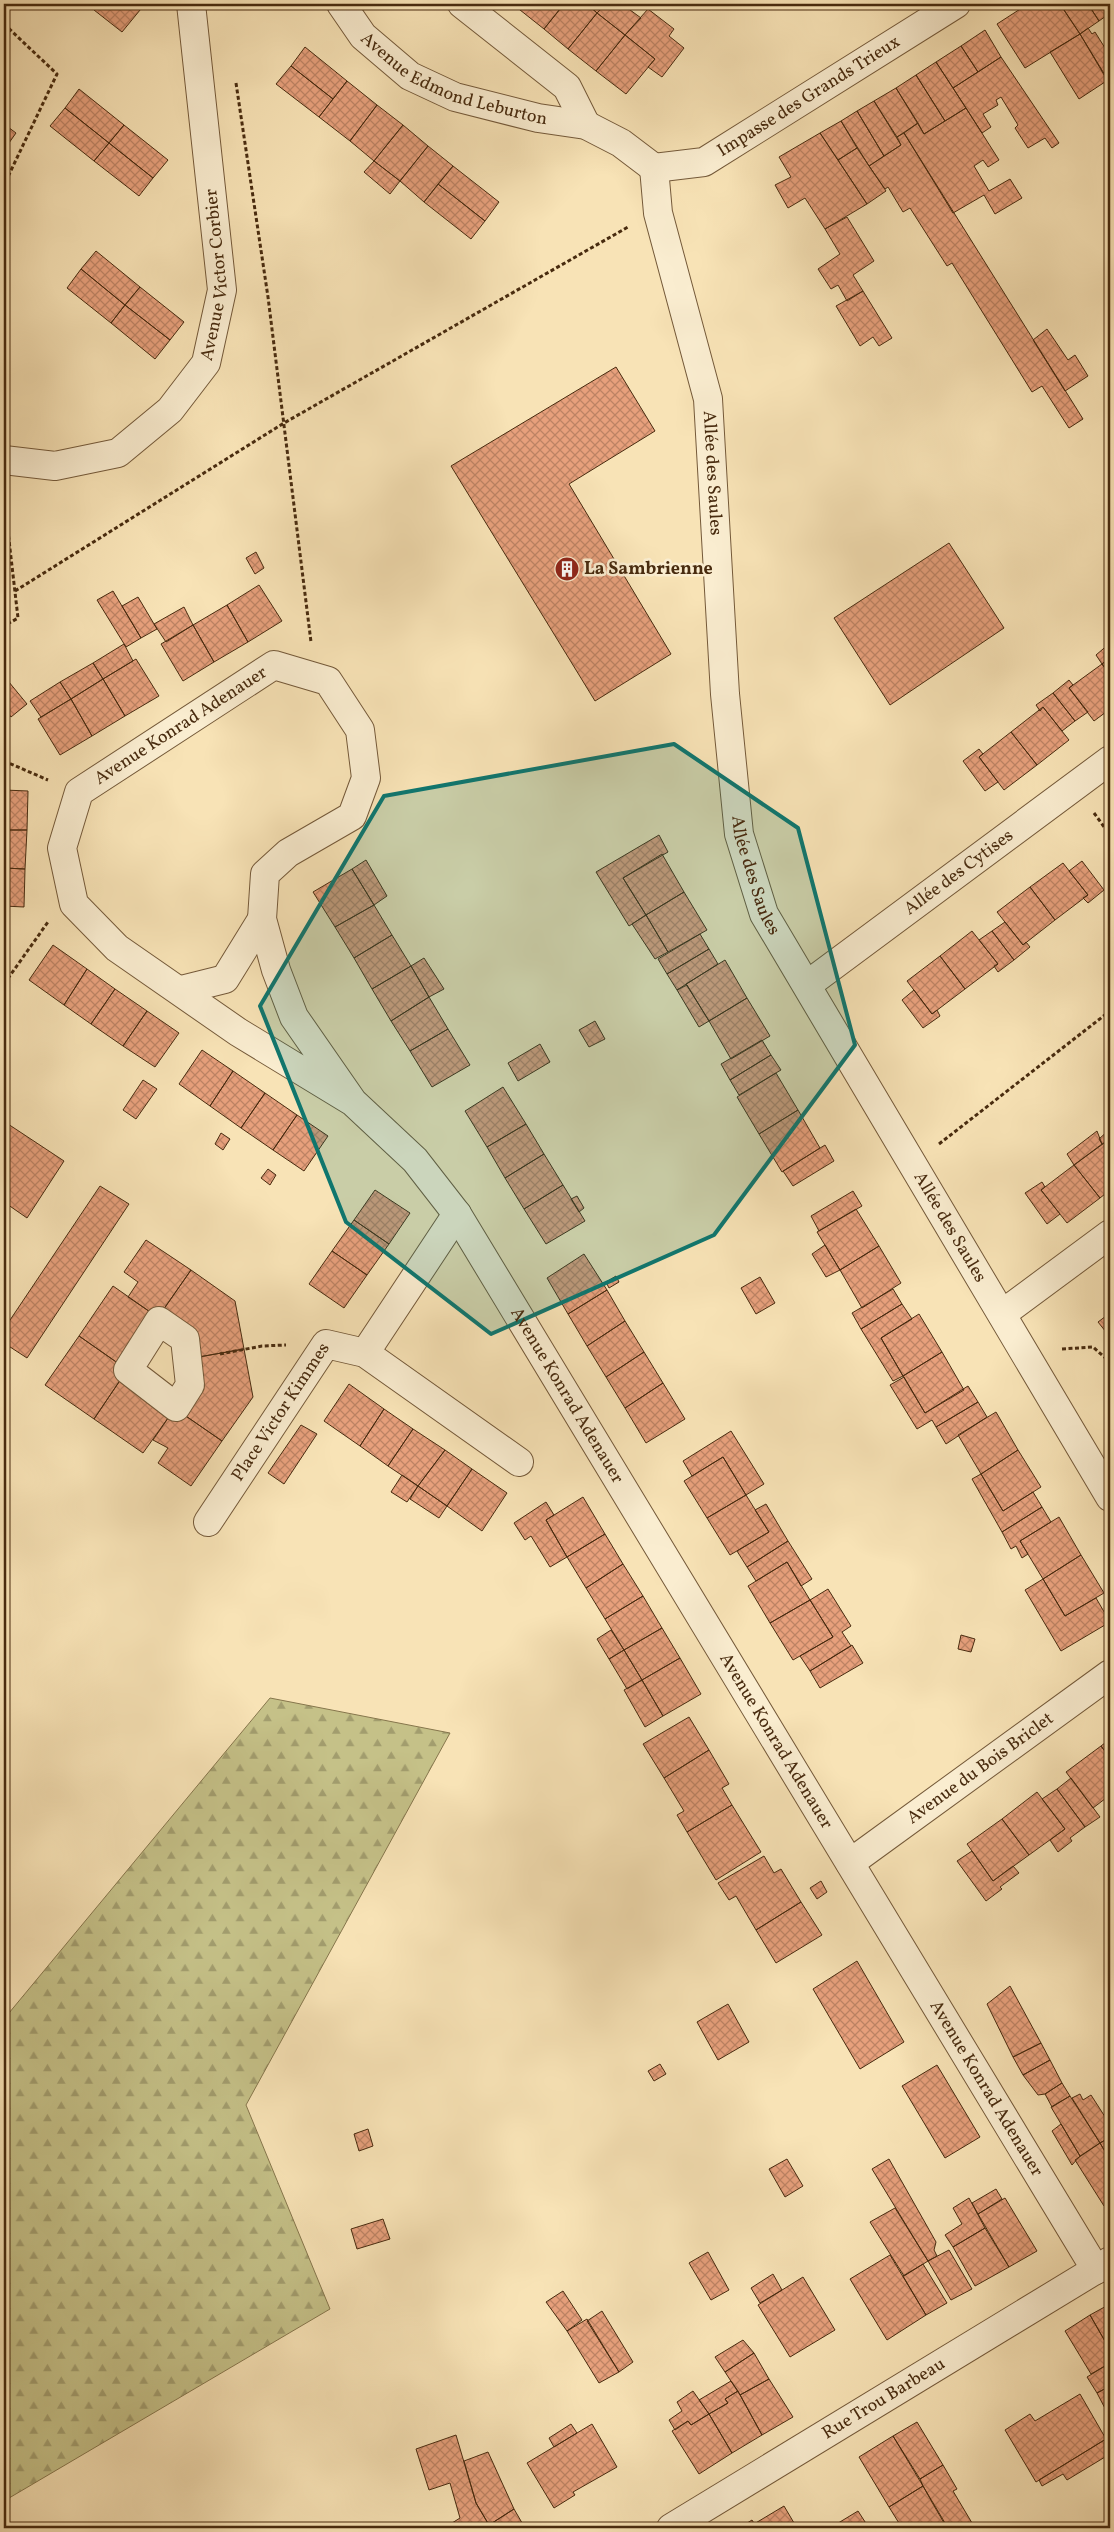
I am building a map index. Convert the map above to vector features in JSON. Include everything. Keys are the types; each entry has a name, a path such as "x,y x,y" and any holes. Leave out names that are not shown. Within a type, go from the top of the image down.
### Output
{"street":[{"name":"Avenue Victor Corbier","path":"4,460 56,466 118,453 170,410 206,363 222,290 191,4"},
{"name":"Avenue Edmond Leburton","path":"341,4 363,36 410,76 455,97 538,118 586,125 621,143 654,168"},
{"name":"Avenue Edmond Leburton","path":"462,4 567,87 586,125"},
{"name":"Impasse des Grands Trieux","path":"654,168 704,162 956,4"},
{"name":"Allée des Saules","path":"654,168 658,213 708,399 725,694 739,834 764,914 1110,1497"},
{"name":"Avenue Konrad Adenauer","path":"354,1102 238,1032 181,990 117,948 74,904 62,848 79,792 274,665 328,682 360,730 366,778 352,816 288,853 265,874 262,919 276,970 294,1017 354,1102 415,1160 457,1214 850,1863 1103,2266"},
{"name":"Allée des Cytises","path":"807,985 1110,760"},
{"name":"Avenue Konrad Adenauer","path":"181,990 225,979 262,919"},
{"path":"365,1353 457,1214"},
{"path":"1002,1314 1110,1234"},
{"path":"326,1344 365,1353 519,1462"},
{"name":"Place Victor Kimmes","path":"208,1522 326,1344"},
{"name":"Avenue du Bois Briclet","path":"850,1863 1110,1674"},
{"name":"Rue Trou Barbeau","path":"671,2528 1103,2266"}],"path":[{"path":"4,24 57,74 4,185"},
{"path":"236,82 268,297 315,678"},
{"path":"14,591 284,424 631,225 658,213"},
{"path":"4,497 18,618 4,626"},
{"path":"4,762 79,792"},
{"path":"4,984 71,889"},
{"path":"913,1164 1110,1011"},
{"name":"Place Victor Kimmes","path":"188,1360 262,1346 326,1344"},
{"path":"1030,1361 1058,1349 1093,1347 1110,1362"}],"highlighted area":[{"path":"674,744 798,828 855,1045 714,1235 491,1334 346,1222 260,1006 384,796"}],"green space":[{"path":"270,1698 450,1733 246,2105 330,2309 4,2501 4,2019"}],"building":[{"path":"99,4 145,4 122,32 94,10"},
{"path":"518,4 564,4 544,29 515,6"},
{"path":"564,4 587,4 597,13 568,49 544,29"},
{"path":"587,4 606,4 597,13"},
{"path":"606,4 622,4 641,18 625,35 597,13"},
{"path":"1028,4 1060,4 1080,34 1025,68 997,24"},
{"path":"1060,4 1088,4 1099,21 1080,34"},
{"path":"1088,4 1110,4 1110,22 1106,16 1099,21"},
{"path":"648,9 674,29 669,36 684,48 662,77 648,67 655,59 625,35"},
{"path":"597,13 625,35 596,71 568,49"},
{"path":"1088,28 1092,34 1095,32 1110,56 1110,85 1080,34"},
{"path":"985,30 1001,57 978,72 961,46"},
{"path":"1080,34 1108,80 1079,99 1050,52"},
{"path":"625,35 655,59 626,94 596,71"},
{"path":"961,46 978,72 953,88 936,62"},
{"path":"305,47 347,81 333,99 291,66"},
{"path":"1001,57 1059,143 1052,148 1045,138 1028,148 1015,128 1018,125 1001,97 996,100 998,105 983,114 991,127 982,133 953,88"},
{"path":"936,62 966,108 945,121 916,75"},
{"path":"291,66 333,99 319,117 276,84"},
{"path":"916,75 945,121 924,134 896,88"},
{"path":"347,81 377,105 350,141 319,117"},
{"path":"896,88 918,123 897,137 874,101"},
{"path":"79,89 124,125 109,143 65,108"},
{"path":"874,101 901,145 884,156 857,111"},
{"path":"377,105 403,125 374,161 350,141"},
{"path":"65,108 109,143 94,161 50,126"},
{"path":"966,108 999,160 988,167 983,160 974,166 989,191 1010,179 1022,198 995,214 984,195 953,213 904,133 918,123 924,134"},
{"path":"857,111 884,156 869,166 841,121"},
{"path":"841,121 857,148 838,160 820,133"},
{"path":"4,124 16,133 4,150"},
{"path":"124,125 168,160 153,178 109,143"},
{"path":"403,125 428,146 400,181 374,161"},
{"path":"820,133 867,204 825,229 805,198 788,208 775,185 791,177 779,157"},
{"path":"904,133 1083,419 1069,428 1042,386 1032,392 952,263 947,266 910,208 903,212 888,187 885,189 869,166 901,145 897,137"},
{"path":"109,143 153,178 139,196 94,161"},
{"path":"428,146 453,166 424,202 400,181"},
{"path":"857,148 886,191 867,204 838,160"},
{"path":"374,161 400,181 390,194 364,172"},
{"path":"453,166 499,202 485,221 438,184"},
{"path":"438,184 485,221 471,239 424,202"},
{"path":"847,217 874,261 853,275 863,291 847,301 838,285 831,289 818,269 840,254 825,229"},
{"path":"96,251 140,287 125,305 81,269"},
{"path":"81,269 125,305 111,323 67,288"},
{"path":"140,287 184,322 170,340 125,305"},
{"path":"863,291 892,338 879,346 873,337 860,346 836,306"},
{"path":"125,305 170,340 155,359 111,323"},
{"path":"1047,329 1068,360 1075,355 1088,376 1065,391 1033,340"},
{"name":"La Sambrienne","path":"616,367 655,431 569,484 671,654 595,701 451,466"},
{"path":"949,543 1004,628 890,705 834,618"},
{"path":"256,552 264,568 255,574 246,558"},
{"path":"259,585 282,621 248,642 227,605"},
{"path":"113,591 141,638 126,647 97,600"},
{"path":"138,597 157,629 141,638 122,606"},
{"path":"227,605 248,642 214,662 193,625"},
{"path":"184,607 193,625 166,642 154,624"},
{"path":"193,625 214,662 183,681 161,644"},
{"path":"1110,643 1110,657 1102,664 1096,655"},
{"path":"124,644 133,661 103,679 93,663"},
{"path":"1110,657 1110,675 1102,664"},
{"path":"136,659 159,696 125,716 103,679"},
{"path":"93,663 103,679 71,699 60,682"},
{"path":"1102,664 1110,675 1110,709 1094,721 1069,688"},
{"path":"4,676 27,704 11,717 4,707"},
{"path":"103,679 125,716 92,736 71,699"},
{"path":"1069,680 1073,685 1069,688 1088,712 1075,721 1053,693"},
{"path":"60,682 71,699 41,717 30,701"},
{"path":"1053,693 1075,721 1062,731 1043,707 1040,711 1036,705"},
{"path":"71,699 92,736 60,755 38,719"},
{"path":"1043,707 1069,740 1037,765 1011,732"},
{"path":"1011,732 1037,765 1004,790 979,757"},
{"path":"979,749 983,754 979,757 998,782 985,791 963,761"},
{"path":"4,790 28,791 27,830 4,830"},
{"path":"4,830 27,830 25,869 4,868"},
{"path":"659,835 668,852 623,878 646,915 629,926 596,872"},
{"path":"662,854 684,892 646,915 623,878"},
{"path":"366,860 387,896 374,905 352,869"},
{"path":"1082,861 1104,890 1088,903 1083,898 1088,895 1069,871"},
{"path":"1063,863 1088,895 1055,920 1030,887"},
{"path":"4,868 25,869 24,907 4,906"},
{"path":"352,869 374,905 335,927 313,892"},
{"path":"1030,887 1055,920 1023,945 997,912"},
{"path":"684,892 707,930 668,952 646,915"},
{"path":"374,905 392,935 354,958 335,927"},
{"path":"646,915 668,952 655,959 632,924"},
{"path":"1005,922 1023,945 1026,942 1030,947 1014,960 992,931"},
{"path":"972,931 998,964 965,989 940,956"},
{"path":"992,931 1014,960 998,972 994,966 998,964 979,940"},
{"path":"700,934 709,949 667,974 658,959"},
{"path":"392,935 411,966 372,989 354,958"},
{"path":"53,945 87,969 64,1005 29,980"},
{"path":"709,949 718,964 677,990 667,974"},
{"path":"940,956 965,989 932,1014 907,981"},
{"path":"424,958 444,989 429,997 411,966"},
{"path":"725,960 747,998 709,1021 686,984"},
{"path":"411,966 429,997 391,1021 372,989"},
{"path":"87,969 115,989 91,1024 64,1005"},
{"path":"687,985 709,1021 699,1027 677,990"},
{"path":"115,989 147,1011 123,1046 91,1024"},
{"path":"914,990 932,1014 937,1010 940,1016 923,1028 902,1000"},
{"path":"429,997 448,1029 410,1051 391,1021"},
{"path":"747,998 770,1036 731,1059 709,1021"},
{"path":"147,1011 179,1033 155,1067 123,1046"},
{"path":"595,1021 605,1039 589,1047 579,1030"},
{"path":"448,1029 470,1065 432,1087 410,1051"},
{"path":"762,1040 771,1055 730,1080 721,1064"},
{"path":"540,1044 550,1062 518,1081 508,1063"},
{"path":"202,1050 233,1071 210,1106 179,1084"},
{"path":"771,1055 781,1070 739,1095 730,1080"},
{"path":"233,1071 265,1093 241,1128 210,1106"},
{"path":"776,1073 798,1110 759,1134 737,1097"},
{"path":"143,1080 157,1089 136,1119 123,1110"},
{"path":"503,1087 526,1124 487,1147 465,1111"},
{"path":"265,1093 297,1115 273,1150 241,1128"},
{"path":"798,1110 820,1148 782,1172 759,1134"},
{"path":"297,1115 328,1136 304,1171 273,1150"},
{"path":"8,1124 64,1161 27,1218 4,1202 4,1131"},
{"path":"526,1124 544,1154 505,1178 487,1147"},
{"path":"1110,1129 1110,1144 1107,1141 1102,1144 1099,1139"},
{"path":"1097,1131 1102,1144 1074,1165 1067,1154"},
{"path":"221,1133 230,1139 223,1150 215,1144"},
{"path":"1107,1141 1110,1144 1110,1190 1100,1198 1074,1165"},
{"path":"825,1145 834,1161 793,1186 783,1171"},
{"path":"544,1154 563,1185 524,1209 505,1178"},
{"path":"1074,1165 1100,1198 1067,1223 1041,1190"},
{"path":"268,1169 276,1175 270,1185 261,1178"},
{"path":"1042,1182 1045,1187 1041,1190 1060,1214 1047,1224 1025,1193"},
{"path":"563,1185 585,1221 546,1244 524,1209"},
{"path":"100,1186 129,1204 27,1358 4,1343 4,1329"},
{"path":"375,1190 410,1213 389,1244 354,1220"},
{"path":"853,1191 862,1206 819,1231 811,1216"},
{"path":"577,1196 584,1208 579,1212 571,1199"},
{"path":"856,1209 879,1246 840,1270 817,1232"},
{"path":"354,1220 389,1244 367,1275 332,1251"},
{"path":"146,1240 191,1270 161,1313 156,1316 128,1297 138,1282 124,1272"},
{"path":"825,1245 840,1270 826,1277 812,1254"},
{"path":"879,1246 901,1283 862,1308 840,1270"},
{"path":"332,1251 367,1275 344,1308 309,1284"},
{"path":"584,1254 607,1290 568,1314 547,1278"},
{"path":"191,1270 235,1301 244,1349 193,1358 161,1313"},
{"path":"616,1276 619,1282 609,1288 606,1282"},
{"path":"760,1277 775,1303 756,1314 741,1288"},
{"path":"113,1286 156,1316 122,1366 79,1336"},
{"path":"893,1289 902,1304 861,1329 852,1313"},
{"path":"607,1290 625,1321 587,1346 568,1314"},
{"path":"902,1304 912,1319 881,1338 903,1376 893,1381 861,1329"},
{"path":"1110,1313 1110,1337 1098,1322"},
{"path":"919,1314 942,1352 903,1376 881,1338"},
{"path":"625,1321 644,1352 606,1377 587,1346"},
{"path":"79,1336 122,1366 123,1376 94,1419 45,1385"},
{"path":"244,1349 253,1397 222,1441 180,1412 193,1358"},
{"path":"644,1352 663,1383 625,1408 606,1377"},
{"path":"942,1352 964,1390 925,1413 903,1376"},
{"path":"123,1376 173,1411 143,1453 94,1419"},
{"path":"904,1377 925,1413 968,1386 978,1402 936,1427 932,1420 917,1429 890,1385"},
{"path":"663,1383 685,1419 646,1443 625,1408"},
{"path":"349,1384 384,1409 360,1446 324,1421"},
{"path":"978,1402 987,1417 946,1444 936,1427"},
{"path":"384,1409 413,1429 388,1466 360,1446"},
{"path":"173,1411 180,1412 222,1441 191,1486 158,1463 168,1448 153,1440"},
{"path":"996,1412 1018,1450 981,1474 958,1435"},
{"path":"301,1425 317,1434 284,1484 268,1473"},
{"path":"413,1429 445,1450 418,1486 388,1466"},
{"path":"731,1431 764,1484 746,1495 723,1457 692,1476 683,1461"},
{"path":"445,1450 472,1469 447,1506 418,1486"},
{"path":"1018,1450 1041,1487 1003,1511 981,1474"},
{"path":"723,1457 746,1495 707,1518 684,1481"},
{"path":"472,1469 507,1493 482,1531 447,1506"},
{"path":"981,1474 1003,1511 1033,1492 1042,1507 1002,1532 972,1479"},
{"path":"402,1475 418,1486 407,1502 391,1492"},
{"path":"418,1486 447,1506 439,1518 410,1499"},
{"path":"746,1495 769,1532 730,1555 707,1518"},
{"path":"583,1497 605,1534 567,1557 546,1520"},
{"path":"546,1502 554,1515 546,1520 567,1557 550,1567 531,1536 525,1540 514,1523"},
{"path":"766,1504 788,1541 747,1567 737,1551 769,1532 755,1510"},
{"path":"1042,1507 1051,1522 1020,1541 1028,1554 1022,1558 1016,1546 1011,1549 1002,1532"},
{"path":"1059,1517 1081,1555 1043,1579 1020,1541"},
{"path":"605,1534 623,1564 586,1588 567,1557"},
{"path":"788,1541 812,1579 801,1586 787,1562 756,1581 747,1567"},
{"path":"1081,1555 1104,1593 1065,1616 1043,1579"},
{"path":"787,1562 810,1600 770,1623 748,1586"},
{"path":"623,1564 643,1596 605,1619 586,1588"},
{"path":"1043,1579 1065,1616 1096,1598 1110,1622 1061,1651 1025,1590"},
{"path":"828,1589 851,1626 842,1632 851,1646 810,1671 800,1656 833,1637 810,1600"},
{"path":"643,1596 662,1628 624,1650 605,1619"},
{"path":"810,1600 833,1637 793,1660 770,1623"},
{"path":"662,1628 680,1658 642,1680 624,1650"},
{"path":"611,1630 624,1650 609,1659 597,1639"},
{"path":"961,1635 975,1639 971,1652 958,1649"},
{"path":"852,1645 863,1663 820,1688 810,1671"},
{"path":"624,1650 642,1680 627,1689 609,1659"},
{"path":"680,1658 701,1694 663,1716 642,1680"},
{"path":"642,1680 663,1716 645,1727 624,1690"},
{"path":"689,1717 709,1750 664,1778 643,1744"},
{"path":"1110,1739 1110,1758 1101,1746"},
{"path":"1101,1746 1110,1758 1110,1795 1093,1808 1066,1772"},
{"path":"709,1750 729,1784 722,1788 732,1805 687,1832 677,1815 684,1811 664,1778"},
{"path":"1071,1778 1100,1817 1085,1827 1057,1789"},
{"path":"1057,1789 1085,1827 1070,1838 1072,1841 1058,1852 1050,1840 1065,1829 1042,1799"},
{"path":"1037,1792 1065,1829 1029,1855 1002,1819"},
{"path":"732,1805 761,1852 716,1880 687,1832"},
{"path":"1002,1819 1029,1855 993,1881 967,1844"},
{"path":"972,1851 993,1881 1013,1866 1019,1873 1000,1887 1002,1889 986,1901 957,1861"},
{"path":"764,1856 774,1873 781,1869 801,1902 756,1930 736,1896 729,1900 718,1883"},
{"path":"821,1881 827,1892 817,1899 810,1888"},
{"path":"801,1902 822,1935 776,1963 756,1930"},
{"path":"857,1961 904,2042 860,2069 813,1989"},
{"path":"1010,1986 1041,2043 1013,2057 987,2004"},
{"path":"728,2004 749,2042 718,2060 697,2022"},
{"path":"1041,2043 1050,2060 1023,2075 1013,2057"},
{"path":"1050,2060 1062,2083 1045,2094 1038,2095 1023,2075"},
{"path":"660,2064 666,2074 654,2081 648,2071"},
{"path":"937,2065 980,2137 945,2158 902,2086"},
{"path":"1062,2083 1070,2096 1052,2107 1045,2094"},
{"path":"1080,2094 1083,2100 1091,2095 1109,2123 1106,2132 1109,2138 1100,2143 1072,2098"},
{"path":"1070,2096 1100,2143 1080,2156 1051,2107"},
{"path":"1061,2124 1080,2156 1072,2165 1052,2131"},
{"path":"368,2129 373,2146 359,2151 354,2134"},
{"path":"1110,2137 1110,2160 1100,2143"},
{"path":"1100,2143 1110,2160 1110,2202 1104,2206 1075,2160"},
{"path":"787,2159 803,2186 785,2197 769,2169"},
{"path":"889,2159 936,2242 934,2250 937,2256 928,2261 872,2169"},
{"path":"996,2189 1002,2199 978,2214 972,2203"},
{"path":"969,2198 985,2228 953,2247 945,2235 962,2224 953,2208"},
{"path":"1005,2198 1037,2251 1009,2267 978,2214"},
{"path":"895,2208 928,2261 904,2276 870,2222"},
{"path":"383,2219 390,2239 357,2249 351,2229"},
{"path":"985,2228 1009,2267 975,2286 953,2247"},
{"path":"949,2250 972,2289 951,2300 928,2261"},
{"path":"708,2252 729,2290 711,2300 689,2263"},
{"path":"890,2255 926,2315 887,2340 850,2279"},
{"path":"923,2264 947,2303 926,2315 903,2276"},
{"path":"773,2274 782,2290 760,2303 751,2288"},
{"path":"803,2277 835,2330 790,2357 758,2305"},
{"path":"563,2291 582,2320 567,2331 546,2302"},
{"path":"1110,2304 1110,2350 1090,2315"},
{"path":"602,2311 633,2362 619,2372 587,2321"},
{"path":"1090,2315 1110,2350 1110,2363 1091,2374 1065,2331"},
{"path":"587,2319 619,2372 599,2383 567,2331"},
{"path":"743,2340 754,2353 725,2372 715,2357"},
{"path":"754,2353 769,2379 740,2395 725,2372"},
{"path":"1110,2363 1110,2386 1097,2393 1087,2377"},
{"path":"769,2379 793,2417 762,2435 740,2395"},
{"path":"731,2381 738,2391 725,2399 728,2403 709,2414 699,2400"},
{"path":"1110,2386 1110,2418 1097,2393"},
{"path":"693,2391 709,2414 691,2425 688,2421 675,2430 669,2420 682,2411 677,2402"},
{"path":"738,2391 762,2435 732,2453 709,2414 728,2403 725,2399"},
{"path":"1080,2394 1106,2439 1036,2482 1005,2430 1030,2414 1035,2421"},
{"path":"709,2414 732,2453 699,2474 672,2431 688,2421 691,2425"},
{"path":"917,2422 943,2465 920,2479 893,2436"},
{"path":"571,2424 577,2433 554,2447 549,2438"},
{"path":"592,2424 617,2467 573,2492 575,2495 554,2508 527,2463"},
{"path":"456,2435 476,2503 489,2525 483,2528 456,2528 452,2523 460,2518 450,2483 429,2490 416,2449"},
{"path":"893,2436 923,2486 889,2507 859,2457"},
{"path":"1106,2439 1110,2446 1110,2454 1067,2480 1063,2474 1042,2486 1039,2480"},
{"path":"488,2452 514,2509 489,2525 476,2503 464,2461"},
{"path":"943,2465 957,2489 953,2491 975,2528 948,2528 923,2486 920,2479"},
{"path":"923,2486 947,2528 902,2528 889,2507"},
{"path":"784,2506 797,2528 757,2528 754,2524"},
{"path":"514,2509 525,2528 491,2528 489,2525"},
{"path":"858,2511 869,2528 830,2528"},
{"path":"752,2520 757,2528 739,2528"}],"place":[{"name":"La Sambrienne","path":"567,569"}]}
